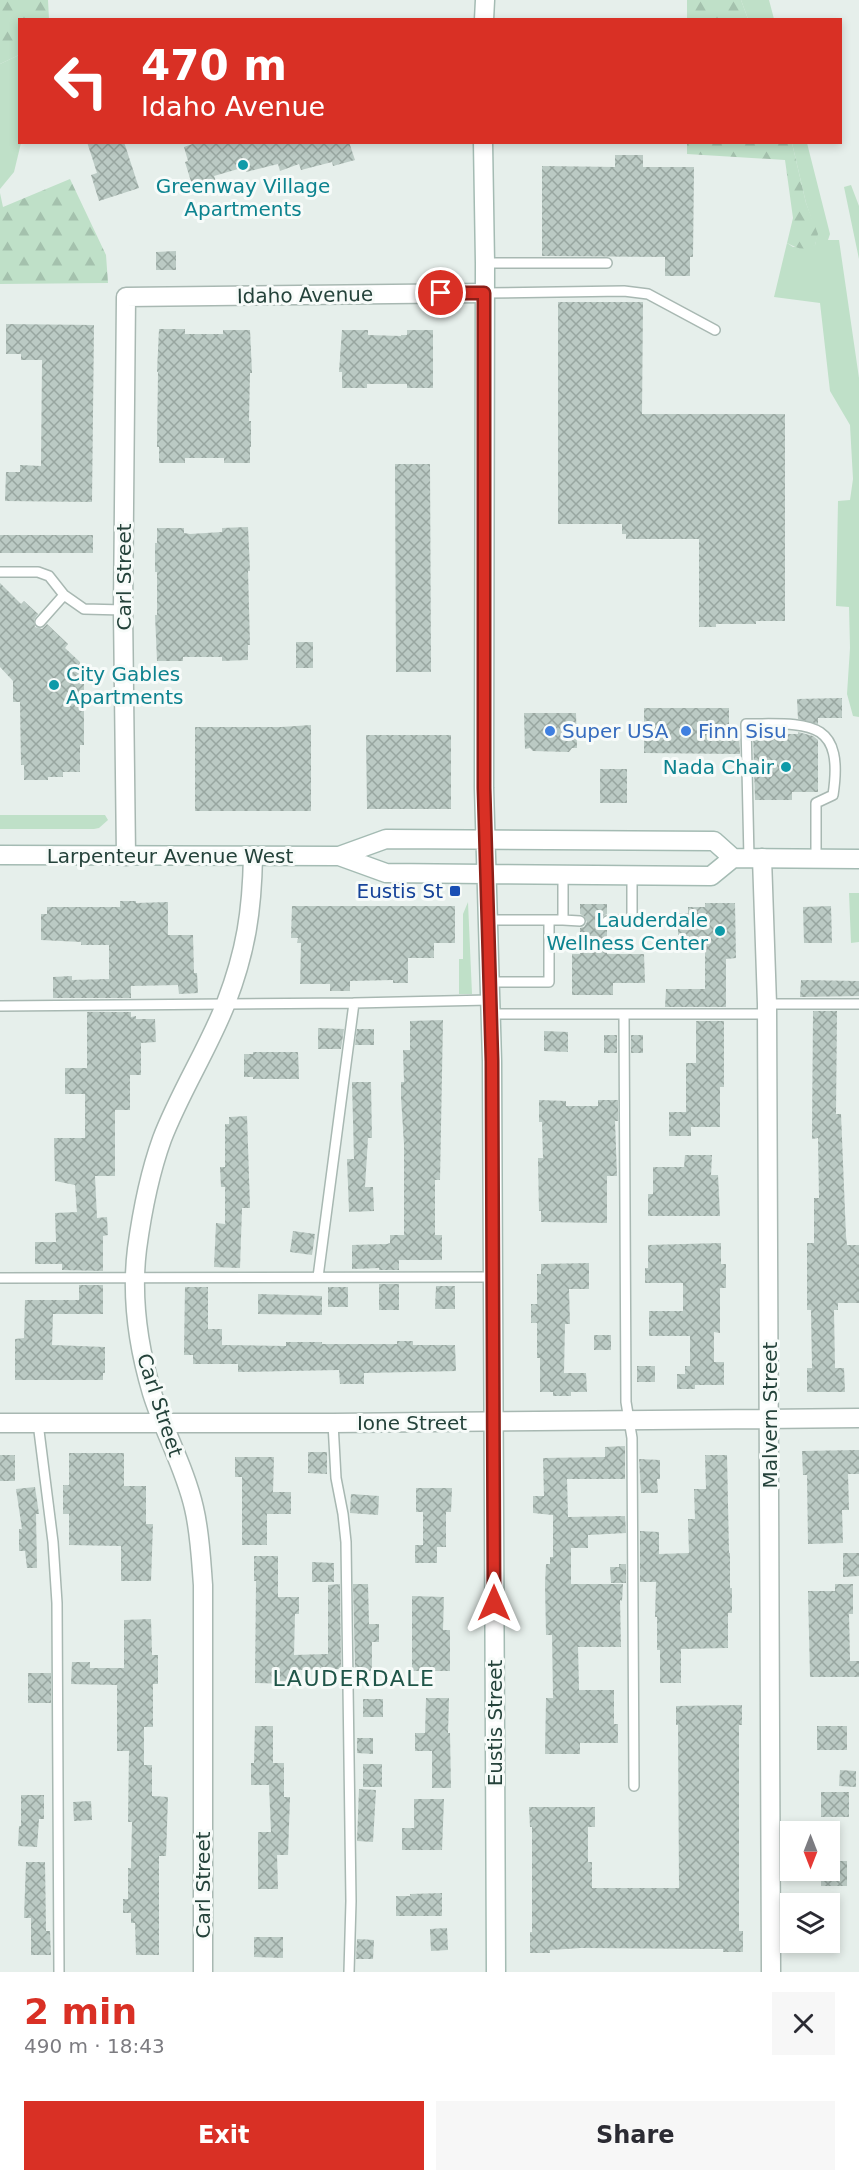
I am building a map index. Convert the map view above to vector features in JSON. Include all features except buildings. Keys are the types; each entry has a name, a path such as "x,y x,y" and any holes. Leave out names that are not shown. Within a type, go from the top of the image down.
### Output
{"street":[{"path":"484,18 485,0"},
{"name":"Eustis Street","path":"483,144 485,840 493,1277 496,1972"},
{"name":"Idaho Avenue","path":"126,297 484,293"},
{"name":"Carl Street","path":"126,297 123,610 126,856"},
{"name":"Larpenteur Avenue West","path":"0,855 339,856 386,840 485,840 714,841 748,858"},
{"name":"Carl Street","path":"202,1972 203,1585 200,1539 194,1506 152,1394 140,1346 134,1278 150,1174 163,1137 225,1004 237,970 249,920 253,856"},
{"name":"Larpenteur Avenue West","path":"339,856 386,873 711,876 748,858"},
{"path":"748,858 859,859"},
{"name":"Malvern Street","path":"748,858 767,1009 771,1972"},
{"name":"Ione Street","path":"0,1423 333,1423 859,1418"}],"lane":[{"path":"485,263 607,263"},
{"path":"484,293 624,291 648,294 714,330"},
{"path":"0,572 38,572 49,576 64,595 84,609 123,610"},
{"path":"40,622 64,595"},
{"path":"748,858 746,724 812,726 826,735 837,772 833,795 816,803 816,858"},
{"path":"563,874 563,921"},
{"path":"607,921 632,921 632,875"},
{"path":"487,920 580,921"},
{"path":"489,998 549,982 549,920"},
{"path":"0,1006 354,1003 489,998 624,1015 859,1004"},
{"path":"318,1277 354,1003"},
{"path":"624,1015 626,1402 632,1438 634,1786"},
{"path":"0,1278 493,1277"},
{"path":"38,1423 54,1542 57,1603 59,1972"},
{"path":"333,1423 336,1478 346,1542 351,1901 349,1972"}],"green space":[{"path":"0,0 48,0 49,18 18,18 18,55 0,64"},
{"path":"687,0 741,0 748,18 687,18"},
{"path":"741,0 769,0 774,18 748,18"},
{"path":"18,55 18,144 21,144 14,172 0,189 0,64"},
{"path":"687,144 792,144 806,203 818,234 815,245 801,249 787,243 793,218 785,160 687,154"},
{"path":"792,144 807,144 830,234 828,240 839,240 859,378 859,717 853,716 847,694 850,648 849,607 836,606 838,501 850,500 853,479 850,425 830,391 820,303 774,297 787,243 793,247 815,245 817,235 806,203"},
{"path":"70,179 106,255 108,283 0,284 0,193 3,207"},
{"path":"851,185 859,206 859,259 844,187"},
{"path":"0,815 105,815 108,820 99,828 94,829 0,829"},
{"path":"849,893 859,893 859,942 851,943"},
{"path":"468,902 472,994 459,994 459,959 463,959 463,914"}],"place":[{"name":"Greenway Village Apartments","path":"243,165"},
{"name":"City Gables Apartments","path":"54,685"},
{"name":"Super USA","path":"550,731"},
{"name":"Finn Sisu","path":"686,731"},
{"name":"Nada Chair","path":"786,767"},
{"name":"Eustis St","path":"455,891"},
{"name":"Lauderdale Wellness Center","path":"720,931"}],"district":[{"name":"LAUDERDALE","path":"354,1678"}],"route":[{"path":"441,293 484,293 484,788 492,1061 494,1603"}]}
